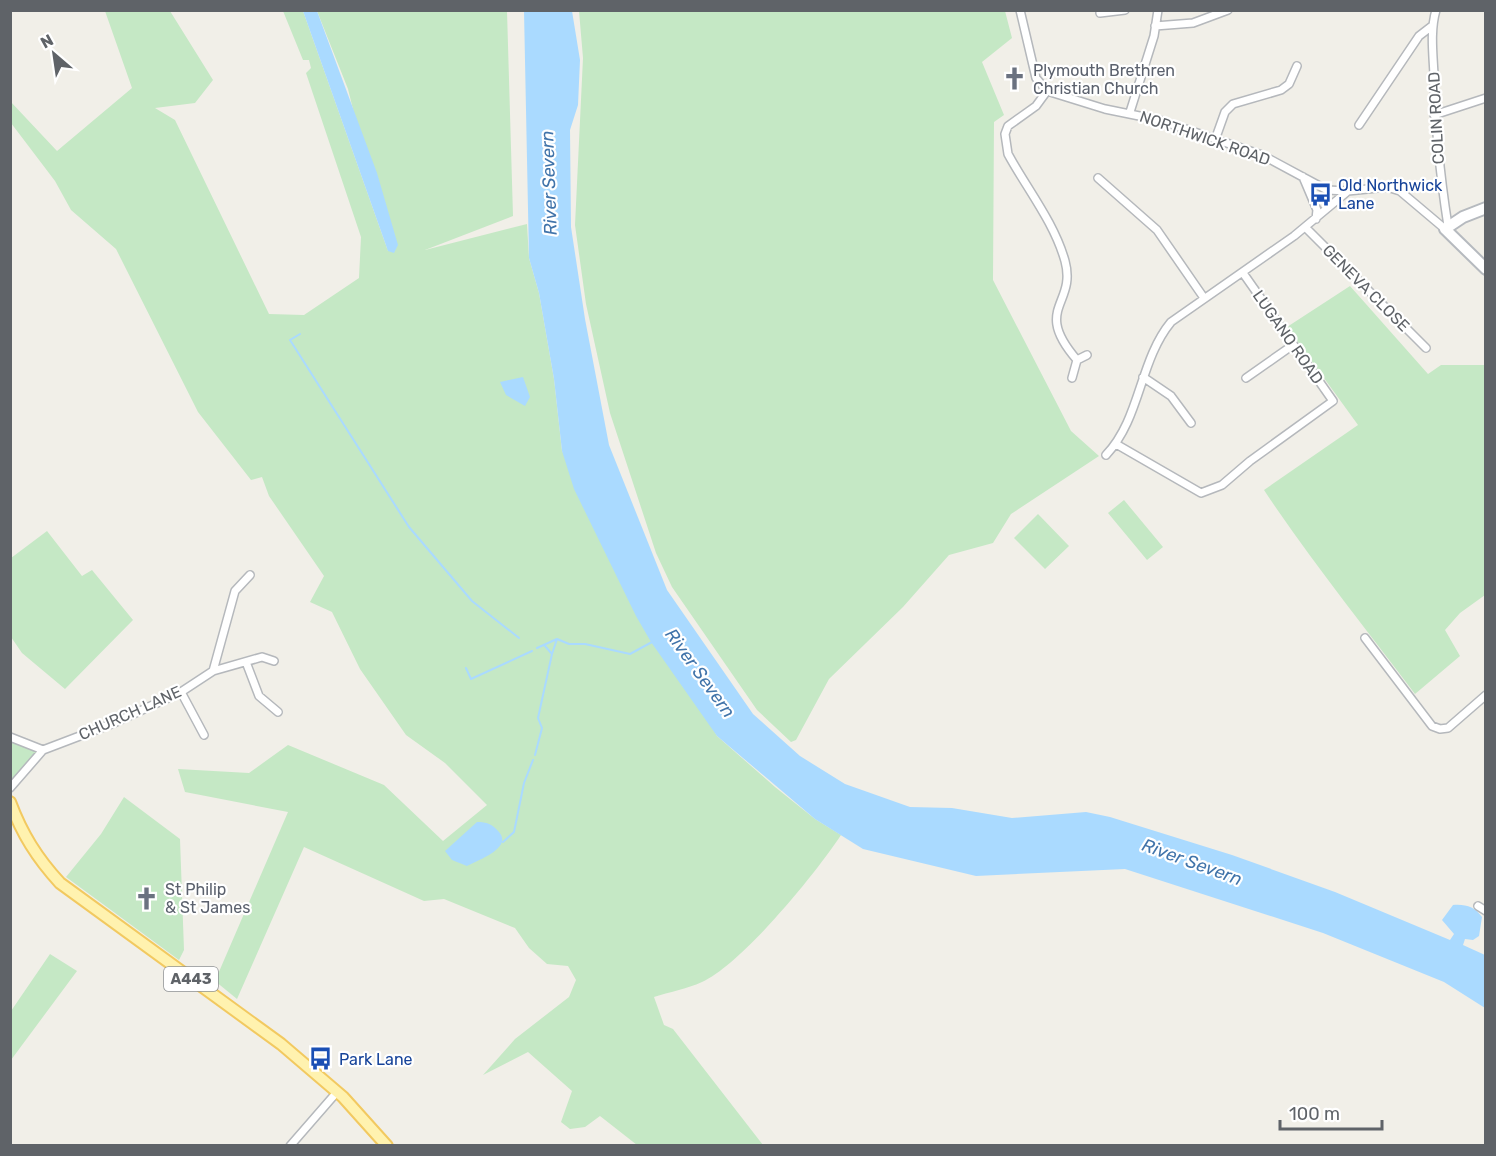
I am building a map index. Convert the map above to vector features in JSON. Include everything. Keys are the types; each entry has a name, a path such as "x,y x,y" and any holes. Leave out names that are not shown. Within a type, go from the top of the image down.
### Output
{"main road":[{"name":"A443","path":"10,802 35,855 60,883 281,1044 337,1092 387,1146"}],"street":[{"path":"1020,10 1036,78 1047,91 1036,106 1008,126 1005,144 1014,166 1052,230 1065,261 1068,277 1057,308 1056,322 1065,346 1077,360"},
{"path":"1100,13 1125,10"},
{"path":"1130,112 1158,10"},
{"path":"1155,26 1193,23 1228,10"},
{"name":"COLIN ROAD","path":"1436,10 1432,26 1434,115 1446,227"},
{"path":"1359,125 1419,36 1432,26"},
{"path":"1215,140 1225,112 1233,104 1281,90 1289,84 1297,66"},
{"name":"NORTHWICK ROAD","path":"1047,91 1105,109 1130,112 1159,120 1262,156 1327,190 1348,191 1387,187 1400,191 1446,227 1485,269"},
{"path":"1434,115 1485,98"},
{"path":"1303,177 1317,210 1316,219"},
{"path":"1098,178 1157,230 1204,298"},
{"path":"1106,455 1126,428 1160,336 1171,322 1316,219 1348,191"},
{"path":"1446,227 1485,208"},
{"name":"GENEVA CLOSE","path":"1305,227 1426,348"},
{"name":"LUGANO ROAD","path":"1116,444 1201,494 1222,485 1333,401 1243,273"},
{"path":"1246,378 1293,345"},
{"path":"1072,378 1077,360 1087,355"},
{"path":"1143,377 1171,396 1191,423"},
{"path":"213,670 235,591 250,575"},
{"path":"1365,638 1432,726 1440,729 1448,728 1485,695"},
{"name":"CHURCH LANE","path":"10,788 43,750 114,723 181,692 213,670 262,657 274,661"},
{"path":"246,662 259,696 278,712"},
{"path":"181,692 204,735"},
{"path":"10,737 43,750"},
{"path":"1478,906 1485,911"},
{"path":"290,1146 337,1092"}],"green space":[{"path":"105,11 170,11 213,80 195,103 155,108 175,120 269,314 304,315 359,278 361,237 306,73 311,68 309,60 303,60 283,11 303,11 388,251 348,89 317,11 507,11 513,216 425,250 527,224 529,258 539,293 554,379 562,451 717,736 815,819 841,835 797,893 737,957 702,982 654,997 664,1025 673,1029 763,1145 637,1145 600,1116 585,1127 570,1129 561,1122 572,1091 528,1052 483,1075 515,1039 569,997 576,980 568,966 547,964 529,948 515,928 444,899 424,901 304,847 237,999 215,981 288,812 185,792 178,769 249,773 288,745 384,785 443,841 487,805 445,763 406,735 360,669 332,612 310,602 324,576 269,496 262,477 251,480 198,412 116,249 71,210 55,181 11,123 10,101 57,151 132,88"},
{"path":"579,11 1005,11 1012,38 982,62 1004,115 994,122 993,280 1071,431 1099,456 1011,514 993,543 949,555 903,607 829,679 796,740 791,742 757,710 672,587 656,553 610,413 586,304 575,225 583,58"},
{"path":"1350,286 1428,374 1441,365 1485,365 1485,595 1460,613 1445,630 1460,656 1415,694 1319,568 1264,490 1358,425 1287,327"},
{"path":"1124,500 1163,547 1147,560 1108,513"},
{"path":"1038,514 1069,546 1045,569 1014,538"},
{"path":"47,531 82,576 92,570 133,620 65,689 22,653 11,637 11,558"},
{"path":"10,734 43,750 10,784"},
{"path":"124,797 180,839 184,950 179,960 66,877 101,834"},
{"path":"50,954 77,971 11,1060 11,1011"}],"water":[{"path":"303,11 317,11 377,173 398,245 394,253 388,251"},
{"name":"River Severn","path":"524,11 572,11 580,60 578,105 570,130 571,227 585,319 609,445 667,590 753,714 800,756 845,784 910,807 952,808 1012,818 1086,812 1110,817 1232,855 1335,892 1450,940 1454,934 1442,920 1453,905 1470,907 1482,917 1479,936 1473,940 1465,939 1463,945 1485,955 1485,1008 1444,982 1323,933 1125,869 976,876 863,849 815,819 717,736 651,642 636,616 574,489 562,451 554,379 539,293 529,258"},
{"path":"523,377 530,397 525,406 506,395 500,382"},
{"path":"477,822 487,823 499,832 502,838 498,848 467,866 452,860 445,851"}],"waterway":[{"path":"300,334 290,340 409,527 472,601 519,638"},
{"path":"537,648 557,639 569,644 585,644 630,654 652,642"},
{"path":"552,654 557,639"},
{"path":"535,755 542,728 538,718 552,654 545,646"},
{"path":"466,668 471,679 532,651"},
{"path":"503,842 514,832 524,783 533,760"}],"place":[{"name":"Plymouth Brethren Christian Church","path":"1015,79"},
{"name":"Old Northwick Lane","path":"1320,194"},
{"name":"St Philip & St James","path":"147,898"},
{"name":"Park Lane","path":"321,1059"}]}
